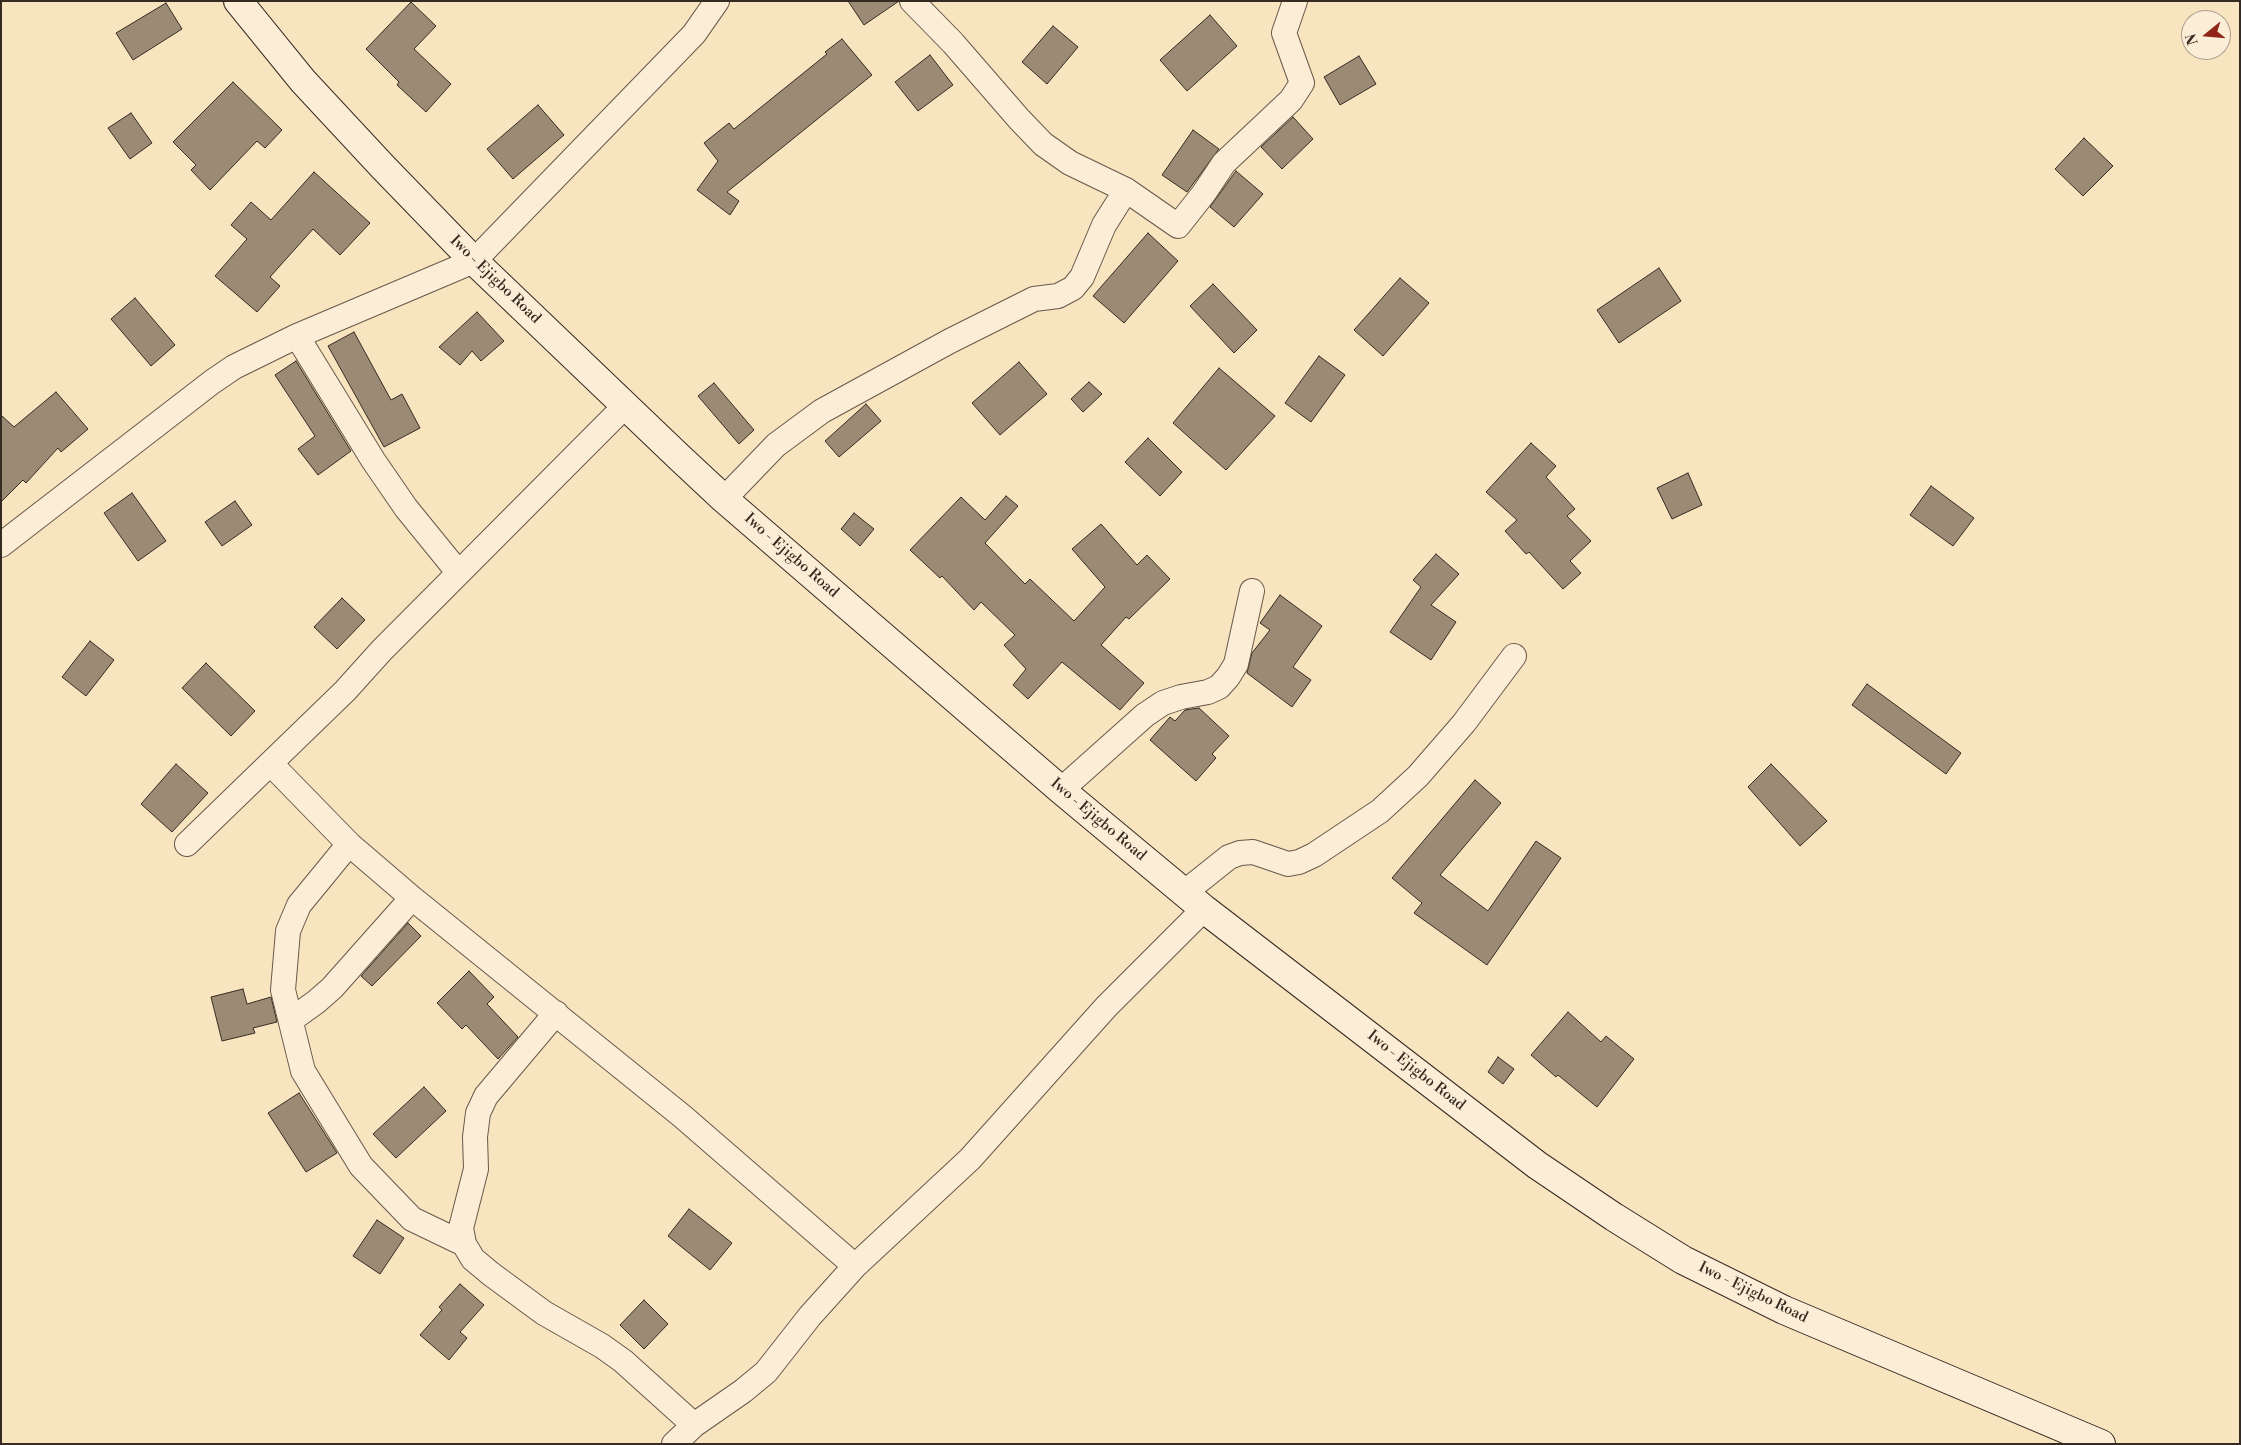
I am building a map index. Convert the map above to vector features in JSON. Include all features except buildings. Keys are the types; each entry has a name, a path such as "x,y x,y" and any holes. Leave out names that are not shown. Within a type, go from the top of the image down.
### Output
{"main road":[{"name":"Iwo - Ejigbo Road","path":"238,1 303,81 383,167 474,261 625,406 724,499 1061,790 1195,901 1537,1165 1614,1217 1683,1260 1784,1310 2101,1444"}],"street":[{"path":"1,545 212,382 257,354 474,261 694,34 717,1"},
{"path":"912,1 953,42 1043,144 1070,163 1126,190 1178,226 1204,193 1224,163 1291,100 1302,83 1284,33 1295,1"},
{"path":"724,499 776,445 822,411 950,341 1034,300 1058,296 1073,288 1082,277 1104,225 1126,190"},
{"path":"297,336 378,468 406,508 458,572"},
{"path":"187,844 345,691 458,572 533,500 625,406"},
{"path":"1061,790 1162,703 1181,696 1208,692 1224,682 1236,664 1252,591"},
{"path":"674,1444 694,1425 744,1391 766,1372 810,1316 855,1266 970,1159 1106,1007 1195,901 1229,857 1253,852 1288,864 1299,862 1314,855 1380,811 1418,776 1464,723 1514,656"},
{"path":"270,764 349,844 412,898 556,1012 682,1116 855,1266"},
{"path":"349,844 300,905 288,931 284,990 302,1071 360,1166 412,1218 464,1244"},
{"path":"290,1020 332,988 412,898"},
{"path":"556,1012 486,1096 478,1113 475,1137 476,1169 462,1228 464,1244 473,1259 491,1274 544,1313 602,1346 623,1361 694,1425"}]}
